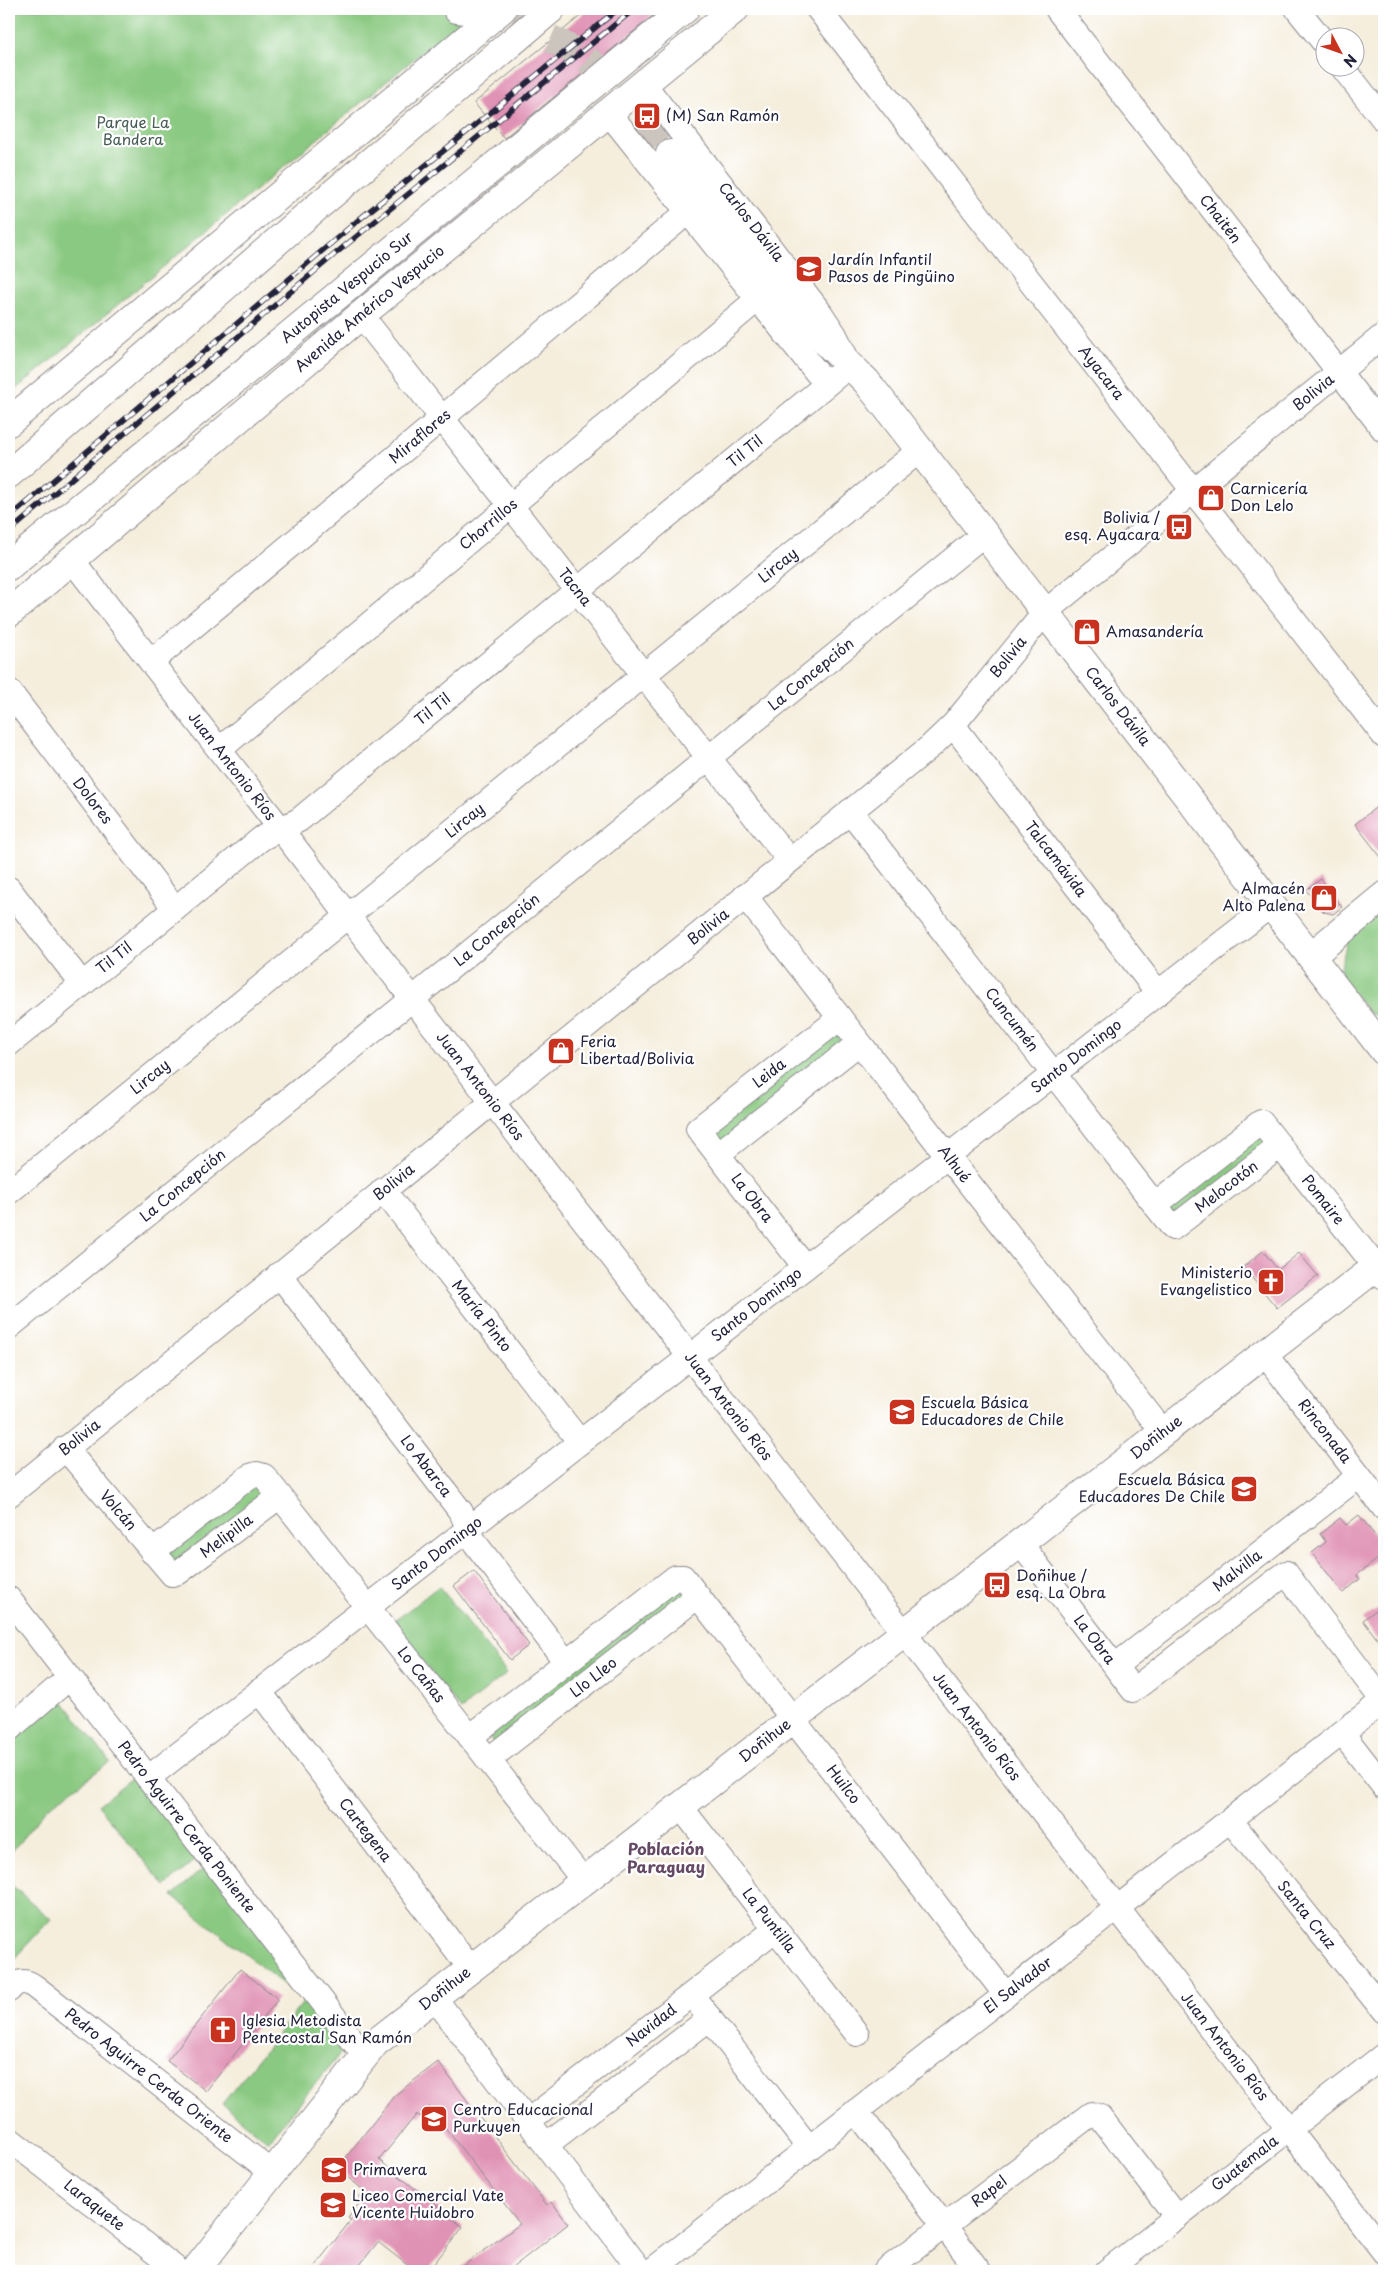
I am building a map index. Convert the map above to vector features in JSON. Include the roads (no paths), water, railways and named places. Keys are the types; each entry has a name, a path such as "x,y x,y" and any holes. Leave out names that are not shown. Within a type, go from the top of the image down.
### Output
{"main road":[{"path":"9,422 502,9"},
{"path":"9,474 327,198 551,9"},
{"name":"Autopista Vespucio Sur","path":"9,566 685,9"},
{"name":"Avenida Américo Vespucio","path":"9,613 361,316 735,9"},
{"name":"Carlos Dávila","path":"670,154 793,310 850,365 881,400 1384,1050"},
{"path":"9,576 58,525"},
{"path":"1311,956 1384,896"},
{"name":"Doñihue","path":"195,2271 375,2043 1264,1353 1382,1268"}],"street":[{"name":"Ayacara","path":"818,9 1384,736"},
{"name":"Chaitén","path":"1057,9 1384,430"},
{"path":"1297,9 1316,33"},
{"path":"1351,78 1384,120"},
{"name":"Carlos Dávila","path":"644,83 819,311 835,335 850,365"},
{"path":"608,112 826,384"},
{"name":"Miraflores","path":"151,662 689,212"},
{"name":"Chorrillos","path":"220,750 758,299"},
{"name":"Tacna","path":"361,316 790,860"},
{"name":"Bolivia","path":"9,1495 931,746 953,725 1045,612 1384,335"},
{"name":"Til Til","path":"9,1044 262,838 299,820 850,365"},
{"name":"Lircay","path":"9,1192 920,450"},
{"name":"La Concepción","path":"9,1327 984,534"},
{"name":"Juan Antonio Ríos","path":"72,560 1384,2252"},
{"name":"Dolores","path":"9,691 175,909"},
{"name":"Talcamávida","path":"953,725 1158,992"},
{"name":"Cuncumén","path":"850,811 1173,1228"},
{"path":"9,889 82,984"},
{"name":"Alhué","path":"745,896 1163,1432"},
{"name":"Santo Domingo","path":"148,1778 1271,905"},
{"name":"Leida","path":"698,1129 840,1018"},
{"name":"Leida","path":"718,1154 859,1043"},
{"name":"Melocotón","path":"1155,1204 1261,1122"},
{"name":"Pomaire","path":"1261,1122 1382,1268"},
{"name":"La Obra","path":"698,1129 806,1267"},
{"name":"Melocotón","path":"1173,1228 1280,1146"},
{"name":"María Pinto","path":"383,1190 580,1442"},
{"name":"Lo Abarca","path":"279,1274 461,1512 475,1544 566,1662"},
{"name":"Rinconada","path":"1264,1353 1384,1508"},
{"name":"Volcán","path":"65,1448 172,1574"},
{"name":"Lo Cañas","path":"152,1552 250,1476 257,1474 264,1476 584,1881"},
{"name":"Malvilla","path":"1115,1666 1359,1476"},
{"name":"Melipilla","path":"172,1574 179,1572 280,1496"},
{"name":"La Obra","path":"1020,1543 1133,1690"},
{"name":"Malvilla","path":"1133,1690 1286,1573 1384,1701"},
{"name":"Llo Lleo","path":"470,1737 676,1577 680,1576"},
{"name":"Huilco","path":"680,1576 698,1596 1006,1994"},
{"name":"Llo Lleo","path":"488,1760 698,1596"},
{"name":"Pedro Aguirre Cerda Poniente","path":"9,1599 364,2055"},
{"path":"9,1729 69,1678"},
{"name":"Cartegena","path":"259,1691 471,1969"},
{"name":"El Salvador","path":"651,2271 1384,1701"},
{"path":"1342,1733 1384,1787"},
{"name":"La Puntilla","path":"680,1806 857,2034"},
{"name":"Santa Cruz","path":"1230,1820 1384,2011"},
{"name":"Navidad","path":"528,2121 776,1929"},
{"name":"Pedro Aguirre Cerda Oriente","path":"16,1986 35,1986 273,2173"},
{"path":"691,1994 809,2148"},
{"path":"434,1997 641,2271"},
{"name":"Navidad","path":"546,2146 710,2018"},
{"name":"Guatemala","path":"1107,2271 1384,2055"},
{"path":"856,2111 979,2271"},
{"name":"Rapel","path":"886,2271 1088,2115 1094,2113 1100,2117 1177,2217"},
{"name":"Laraquete","path":"9,2139 179,2271"}],"tunnel":[{"path":"471,12 516,25 545,36 585,58 620,90 670,154"}],"railway":[{"path":"9,518 356,222 618,9"},
{"path":"9,532 335,254 634,9"}],"place":[{"name":"(M) San Ramón","path":"647,116"},
{"name":"Jardín Infantil Pasos de Pingüino","path":"809,269"},
{"name":"Carnicería Don Lelo","path":"1211,498"},
{"name":"Bolivia / esq. Ayacara","path":"1179,527"},
{"name":"Amasandería","path":"1087,632"},
{"name":"Almacén Alto Palena","path":"1324,898"},
{"name":"Feria Libertad/Bolivia","path":"561,1051"},
{"name":"Ministerio Evangelistico","path":"1271,1282"},
{"name":"Escuela Básica Educadores de Chile","path":"902,1412"},
{"name":"Escuela Básica Educadores De Chile","path":"1244,1489"},
{"name":"Doñihue / esq. La Obra","path":"997,1585"},
{"name":"Iglesia Metodista Pentecostal San Ramón","path":"223,2030"},
{"name":"Centro Educacional Purkuyen","path":"434,2119"},
{"name":"Primavera","path":"334,2170"},
{"name":"Liceo Comercial Vate Vicente Huidobro","path":"333,2205"}],"district":[{"name":"Población Paraguay","path":"666,1858"}],"park label":[{"name":"Parque La Bandera","path":"133,132"}]}
